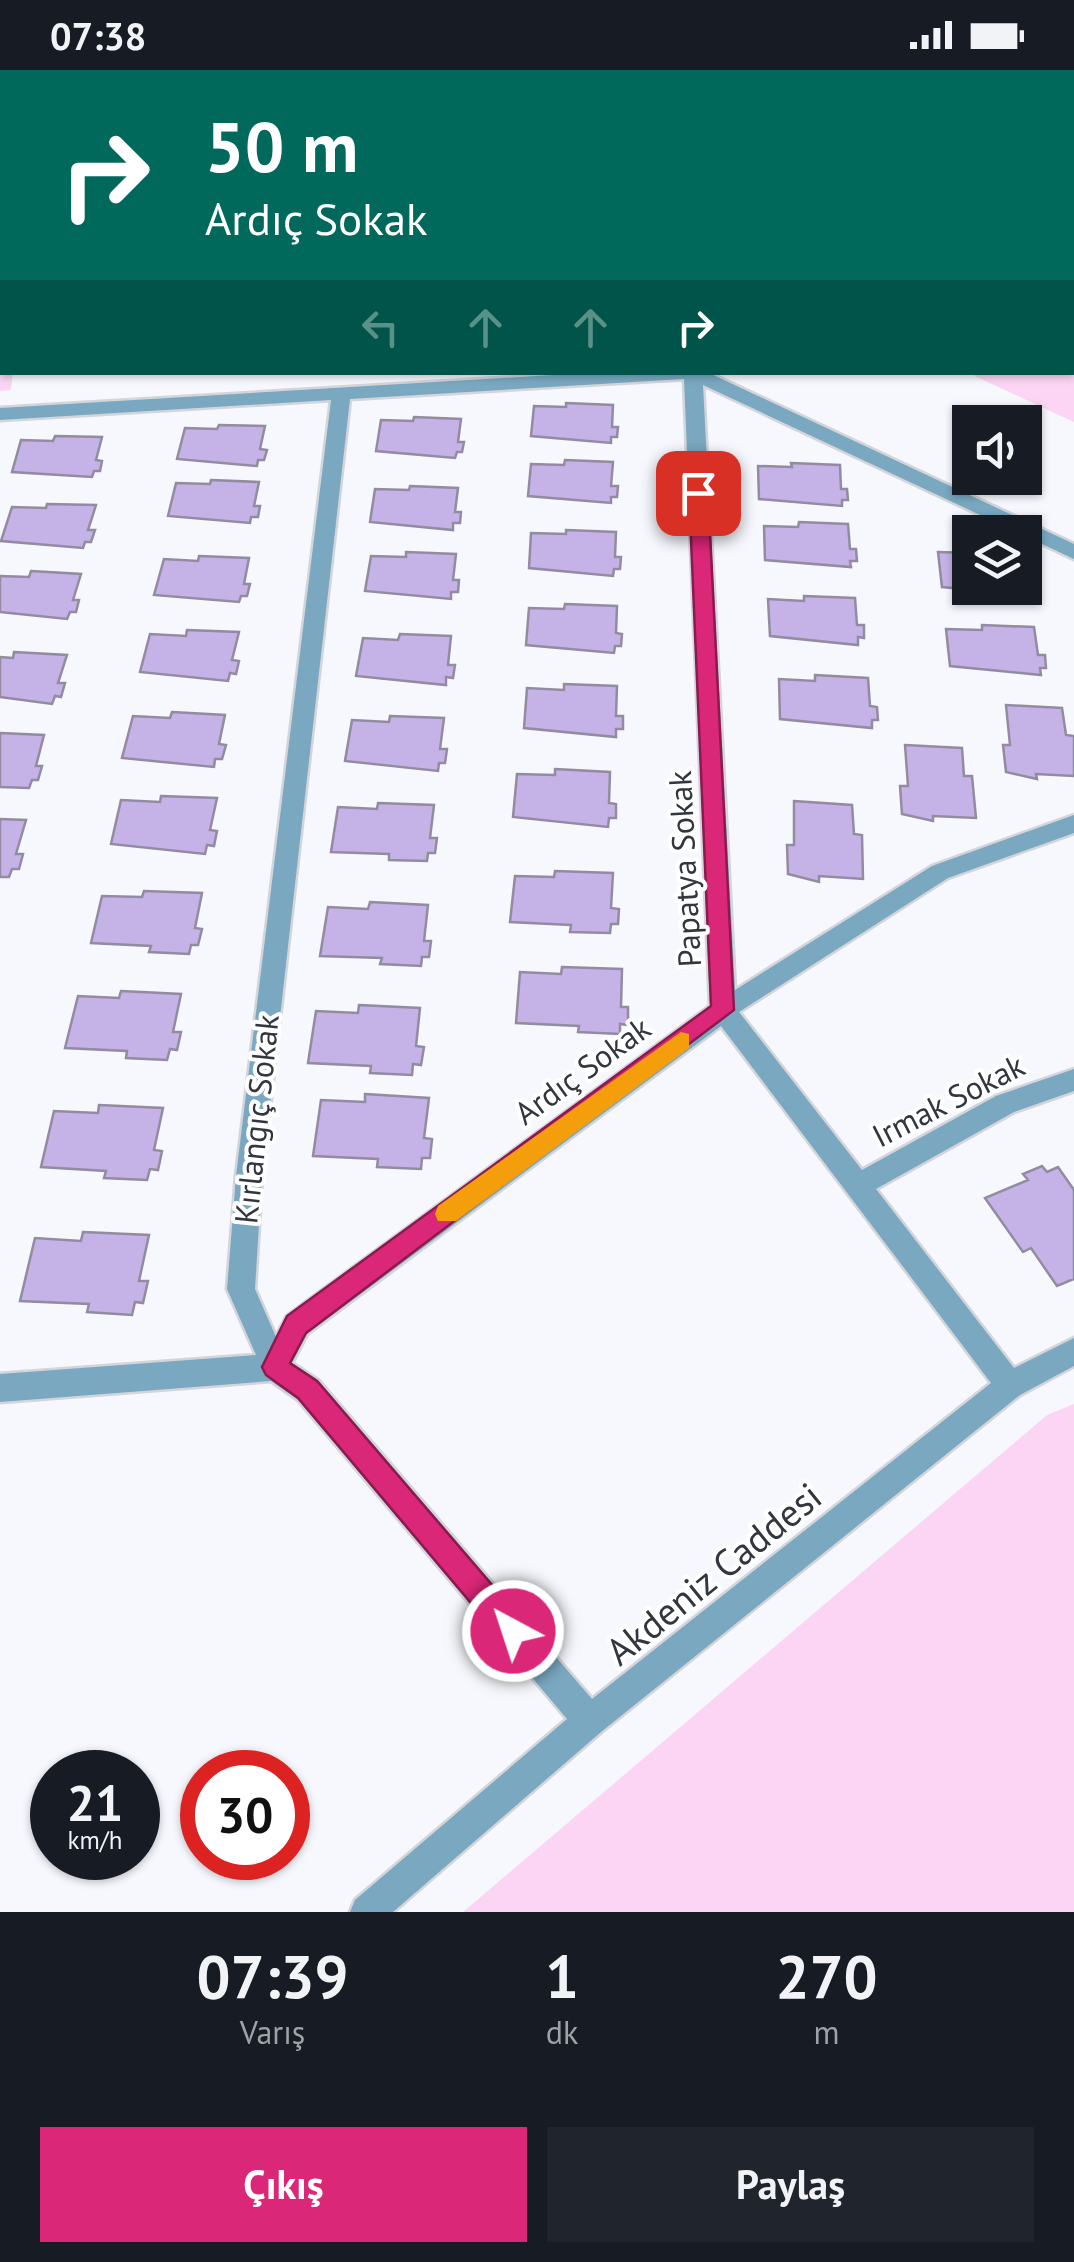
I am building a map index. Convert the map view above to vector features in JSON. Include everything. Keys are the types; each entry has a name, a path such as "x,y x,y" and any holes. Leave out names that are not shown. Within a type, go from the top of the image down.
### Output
{"street":[{"path":"6,412 674,375"},
{"name":"Papatya Sokak","path":"693,375 723,1010 1010,1385"},
{"path":"695,375 1074,552"},
{"name":"Kırlangıç Sokak","path":"340,393 240,1266 241,1289 275,1367 308,1390 590,1722"},
{"name":"Ardıç Sokak","path":"275,1367 296,1324 723,1010 940,872 1074,824"},
{"name":"Irmak Sokak","path":"856,1188 1005,1104 1074,1080"},
{"name":"Akdeniz Caddesi","path":"367,1912 590,1722 1010,1385 1074,1351"},
{"path":"0,1388 275,1367"}],"shaded area":[{"path":"0,375 13,375 11,390 0,391"},
{"path":"972,375 1074,375 1074,422"},
{"path":"1074,1404 1074,1912 463,1912 1047,1415"}],"building":[{"path":"566,403 613,405 612,427 618,427 617,437 611,437 611,443 531,436 534,406 566,407"},
{"path":"414,417 461,419 458,442 464,442 462,452 457,452 455,458 376,451 381,420 413,421"},
{"path":"219,425 265,426 260,449 267,450 264,460 258,460 257,466 177,459 185,428 217,429"},
{"path":"55,436 102,437 96,460 102,461 100,471 94,471 92,477 12,472 21,440 53,441"},
{"path":"565,460 613,462 611,486 618,486 617,497 611,497 611,503 528,496 531,464 564,465"},
{"path":"791,463 840,465 841,489 847,489 848,500 842,500 842,506 759,499 758,466 792,467"},
{"path":"211,480 259,482 254,506 260,506 258,517 251,517 250,523 168,516 176,483 210,484"},
{"path":"410,486 458,488 455,512 461,512 460,523 453,523 453,530 370,522 375,489 409,490"},
{"path":"47,504 96,505 88,530 95,530 91,542 85,542 83,548 1,541 12,507 46,508"},
{"path":"799,522 848,524 850,549 856,549 857,561 850,561 851,567 765,560 764,526 798,527"},
{"path":"566,530 616,532 615,557 621,557 620,569 614,569 613,576 529,568 531,533 566,534"},
{"path":"406,552 456,554 453,580 459,580 458,592 451,592 451,599 365,591 371,556 406,557"},
{"path":"938,552 952,552 952,588 942,587"},
{"path":"199,556 249,558 244,584 250,584 247,596 241,596 239,602 154,595 164,559 198,561"},
{"path":"31,571 81,574 73,600 79,600 76,612 70,612 67,619 0,612 0,576 29,577"},
{"path":"804,596 855,598 857,625 864,625 864,638 858,637 858,645 770,636 768,599 804,601"},
{"path":"565,604 617,606 616,633 622,634 621,646 615,646 614,653 526,645 529,608 564,609"},
{"path":"982,625 1034,627 1038,655 1045,655 1046,668 1040,668 1041,675 950,666 946,629 982,630"},
{"path":"187,630 239,632 232,660 239,661 236,674 230,673 228,681 140,672 150,634 186,636"},
{"path":"400,634 451,636 448,665 455,665 453,678 446,677 446,685 356,676 363,638 398,640"},
{"path":"14,652 67,655 58,683 65,683 61,697 55,696 52,704 0,697 0,657 13,658"},
{"path":"815,675 868,678 870,706 877,707 878,720 872,720 872,728 780,719 779,679 815,681"},
{"path":"564,684 617,686 616,716 623,716 623,729 616,729 616,737 524,728 527,688 564,690"},
{"path":"1006,705 1062,708 1066,735 1074,736 1074,776 1036,774 1037,779 1006,772 1003,745 1010,745"},
{"path":"172,712 225,715 219,744 226,745 222,759 215,759 214,767 122,758 133,716 170,718"},
{"path":"390,716 444,718 440,749 447,749 445,763 439,763 438,771 345,761 352,720 389,722"},
{"path":"0,733 44,735 36,766 42,766 38,780 32,780 29,788 0,787"},
{"path":"905,745 962,748 964,776 972,776 976,818 933,816 933,821 902,814 900,786 908,786"},
{"path":"555,769 610,772 609,803 616,804 616,818 609,818 608,827 513,817 517,774 555,775"},
{"path":"161,796 217,798 210,830 217,831 214,846 207,845 205,854 111,844 121,800 160,802"},
{"path":"794,801 852,805 854,834 862,835 863,879 819,876 819,882 788,874 787,845 794,845"},
{"path":"378,803 434,805 430,838 437,838 435,853 428,853 427,861 389,860 389,854 331,852 338,807 377,809"},
{"path":"0,819 26,820 16,854 23,854 19,869 12,869 9,877 0,877"},
{"path":"555,871 613,873 611,908 619,909 618,924 611,924 610,933 570,932 571,925 510,922 515,876 554,877"},
{"path":"144,891 202,893 195,928 202,929 198,945 191,945 189,954 149,952 151,946 91,943 102,896 142,897"},
{"path":"370,902 428,905 424,941 431,941 429,957 422,957 421,966 380,964 382,958 320,956 328,907 368,909"},
{"path":"562,967 622,969 621,1007 628,1007 628,1025 620,1024 620,1034 578,1032 579,1026 516,1023 520,972 561,974"},
{"path":"121,991 181,994 173,1032 181,1032 177,1050 170,1049 167,1060 126,1058 127,1051 65,1048 78,996 119,998"},
{"path":"359,1005 420,1008 416,1046 424,1047 421,1065 413,1064 412,1075 370,1073 371,1066 308,1063 316,1011 358,1013"},
{"path":"365,1094 429,1098 424,1138 432,1139 430,1158 422,1158 421,1169 377,1167 378,1159 313,1156 321,1100 365,1102"},
{"path":"99,1105 163,1108 154,1150 162,1151 158,1170 150,1169 147,1180 104,1178 106,1171 41,1167 54,1111 98,1113"},
{"path":"1042,1166 1047,1172 1058,1167 1074,1190 1074,1279 1057,1286 1031,1248 1023,1252 985,1198 1028,1180 1023,1174"},
{"path":"83,1232 149,1235 139,1281 148,1281 143,1303 135,1302 132,1315 87,1312 89,1304 20,1301 35,1238 81,1241"}],"slow traffic":[{"path":"447,1214 681,1041"}],"route":[{"path":"513,1631 308,1390 275,1367 296,1324 723,1010 698,493"}]}
